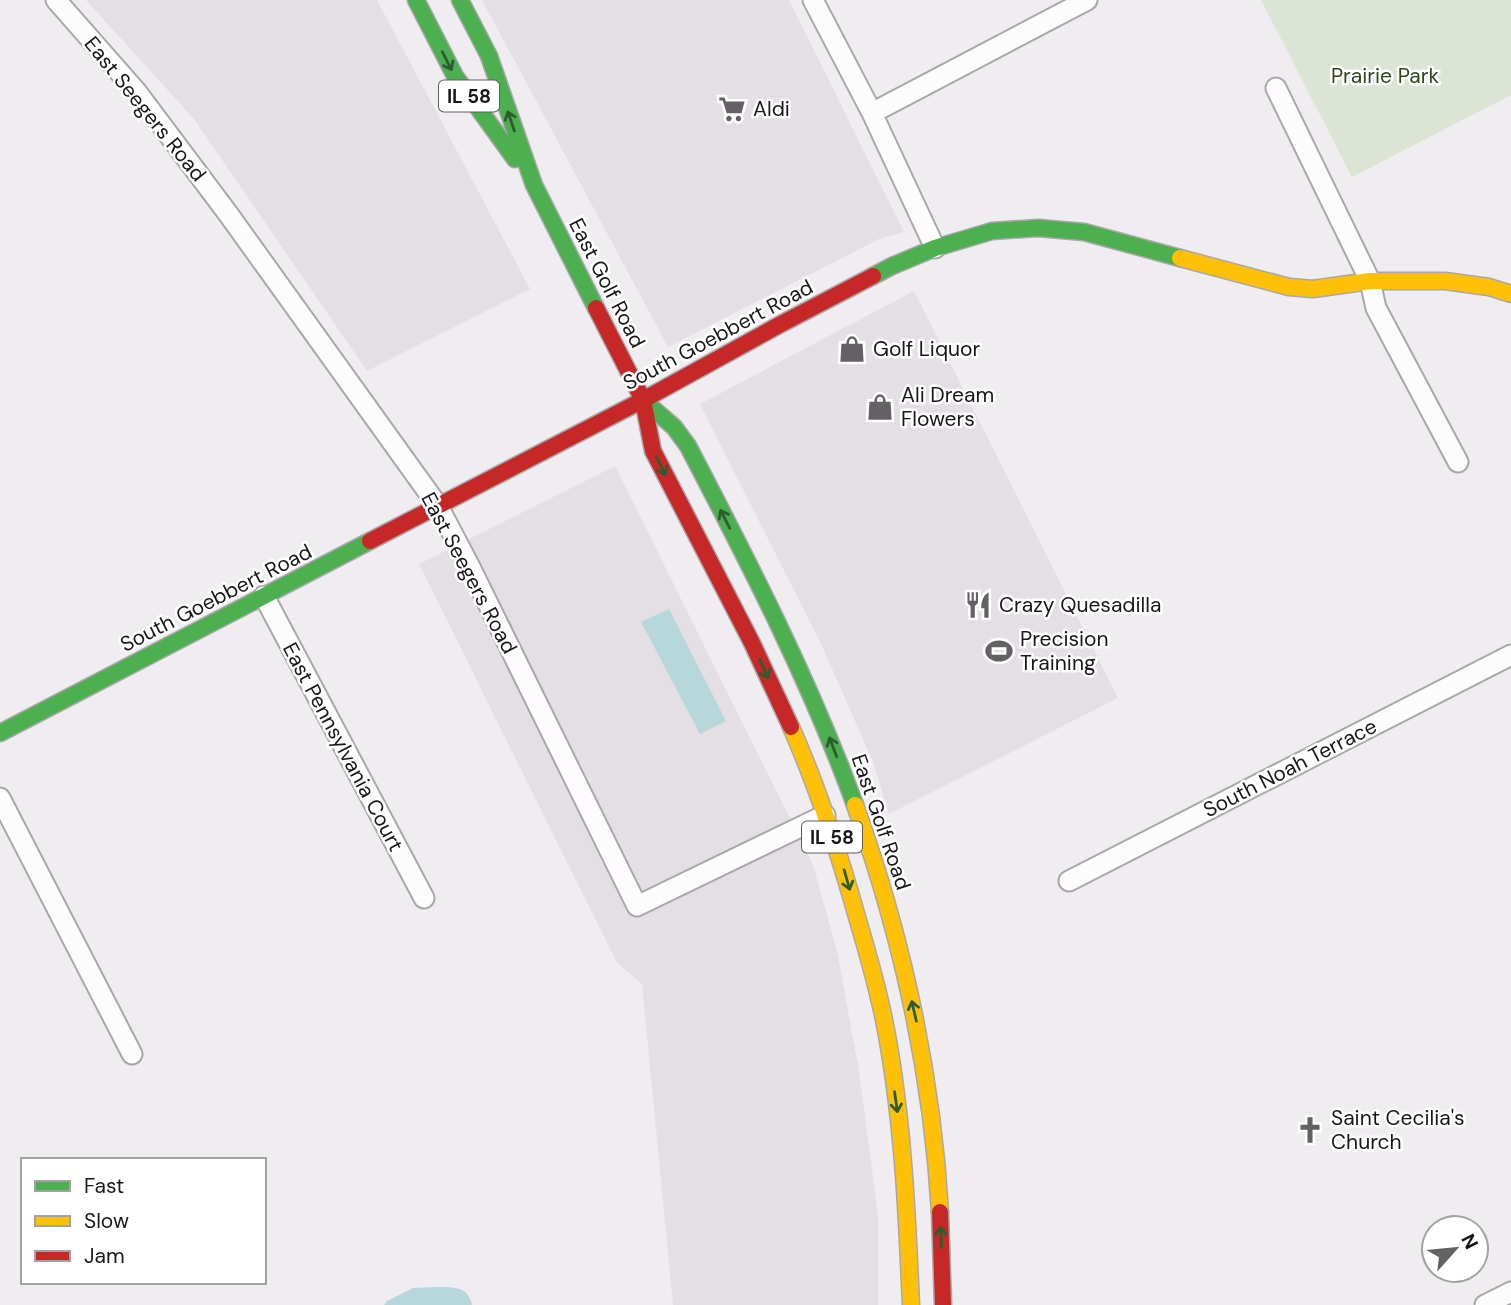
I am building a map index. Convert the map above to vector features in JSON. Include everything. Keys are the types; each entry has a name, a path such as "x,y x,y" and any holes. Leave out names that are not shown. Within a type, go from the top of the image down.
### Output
{"main road":[{"name":"East Golf Road","path":"416,0 455,76 534,185"},
{"name":"East Golf Road","path":"460,0 489,56 534,185 643,400 653,451 752,643 800,748 842,863 886,1029 898,1111 907,1205 911,1305"},
{"name":"South Goebbert Road","path":"0,733 643,400 892,266 935,248 992,231 1038,228 1084,232 1289,287 1313,289 1370,281 1445,281 1489,287 1511,294"},
{"name":"East Golf Road","path":"643,400 681,434 771,608 822,719 870,850 897,936 918,1029 933,1129 940,1215 943,1305"}],"street":[{"name":"East Seegers Road","path":"56,0 136,91 236,224 438,506 637,906 825,815"},
{"path":"813,0 872,113 935,248"},
{"path":"872,113 1087,0"},
{"path":"1276,88 1370,281 1377,309 1458,463"},
{"name":"East Pennsylvania Court","path":"264,596 424,898"},
{"name":"South Noah Terrace","path":"1069,881 1511,655"},
{"path":"0,798 132,1054"},
{"path":"1485,1305 1511,1292"}],"shaded area":[{"path":"86,0 377,0 530,289 367,371 194,119"},
{"path":"482,0 789,0 904,232 879,239 668,347"},
{"path":"914,291 1118,698 889,814 873,762 822,646 700,404"},
{"path":"615,466 813,865 837,951 859,1071 878,1216 878,1305 673,1305 642,984 617,963 419,564"}],"green space":[{"name":"Prairie Park","path":"1261,0 1511,0 1511,95 1352,177"}],"water":[{"path":"669,609 726,721 700,734 641,622"},
{"path":"413,1288 457,1288 468,1294 472,1305 384,1305"}],"traffic: fast":[{"path":"416,0 455,76 515,159"},
{"path":"460,0 489,56 534,185 596,308"},
{"path":"873,276 935,248 992,231 1038,228 1084,232 1180,258"},
{"path":"643,400 674,427 688,446 756,578 798,668 855,805"},
{"path":"0,733 370,541"}],"traffic: slow":[{"path":"1180,258 1289,287 1313,289 1370,281 1445,281 1489,287 1511,294"},
{"path":"791,727 835,845 883,1016 900,1133 911,1305"},
{"path":"855,805 887,905 912,1006 930,1108 940,1212"}],"traffic: jam":[{"path":"370,541 643,400 873,276"},
{"path":"596,308 643,400 653,451 752,643 791,727"},
{"path":"940,1212 943,1305"}],"place":[{"name":"Aldi","path":"732,109"},
{"name":"Golf Liquor","path":"852,349"},
{"name":"Ali Dream Flowers","path":"880,407"},
{"name":"Crazy Quesadilla","path":"978,605"},
{"name":"Precision Training","path":"999,651"},
{"name":"Saint Cecilia's Church","path":"1310,1130"}]}
